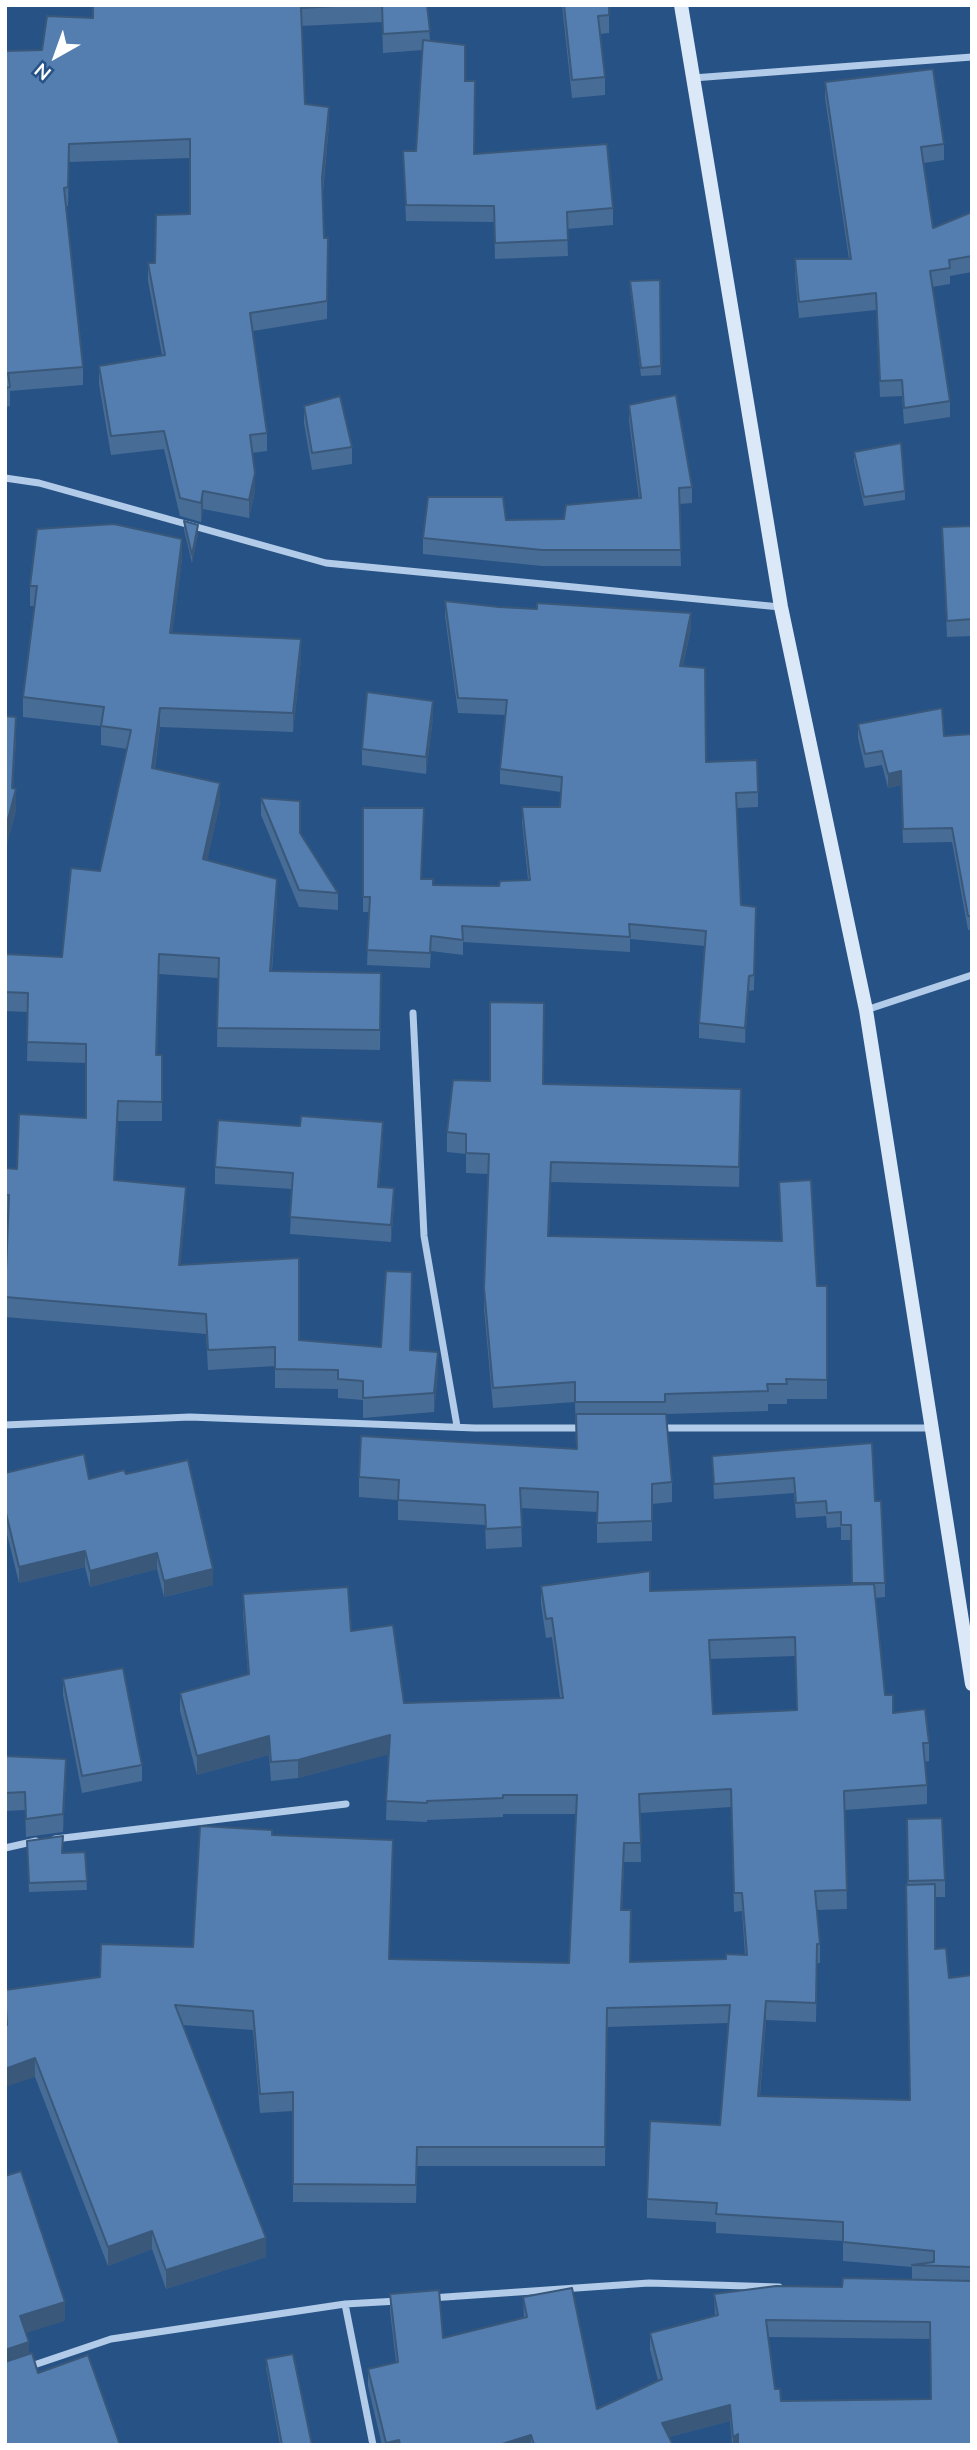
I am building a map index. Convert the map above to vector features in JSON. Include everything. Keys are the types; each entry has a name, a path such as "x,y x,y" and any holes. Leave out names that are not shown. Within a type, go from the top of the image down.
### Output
{"street":[{"path":"681,5 781,607 866,1010 929,1428 972,1684"},
{"path":"692,78 972,57"},
{"path":"5,478 39,483 326,563 781,607"},
{"path":"866,1010 972,975"},
{"path":"413,1013 424,1236 457,1426"},
{"path":"5,1425 190,1417 599,1428"},
{"path":"654,1428 929,1428"},
{"path":"5,1848 30,1842 346,1804"},
{"path":"25,2368 111,2339 345,2304 649,2283 784,2287"},
{"path":"345,2304 373,2445"}],"building":[{"path":"93,5 352,5 301,8 305,104 329,107 322,178 324,238 328,238 327,301 250,313 267,433 250,435 255,473 249,500 203,491 201,503 180,498 164,431 111,436 99,366 165,355 148,263 155,263 156,215 190,214 190,139 69,144 68,187 64,188 83,367 8,373 10,387 5,388 5,51 42,50 47,16 93,18"},
{"path":"382,5 427,5 430,31 383,34"},
{"path":"564,5 609,5 609,15 598,16 605,77 572,80"},
{"path":"423,40 465,45 465,81 475,81 474,154 607,144 613,208 567,212 568,240 495,243 494,206 406,205 403,151 416,151"},
{"path":"933,69 944,144 921,147 933,228 972,212 972,256 949,260 950,268 930,271 950,401 904,408 902,380 880,381 876,293 799,302 795,259 851,259 825,82"},
{"path":"660,280 661,366 641,368 630,281"},
{"path":"676,395 692,487 679,488 681,550 542,550 423,538 428,497 503,497 506,520 564,519 566,505 641,498 629,405"},
{"path":"340,396 352,447 312,453 304,406"},
{"path":"901,443 905,491 864,497 854,452"},
{"path":"184,521 198,525 192,555"},
{"path":"114,524 182,539 170,633 301,639 293,713 160,708 152,768 220,783 203,859 277,879 270,971 381,973 380,1030 217,1028 219,958 159,954 156,1055 162,1055 162,1102 118,1101 114,1180 186,1187 179,1265 299,1258 299,1340 381,1347 386,1271 412,1272 410,1350 438,1352 434,1393 363,1398 363,1381 338,1379 338,1370 275,1369 275,1347 208,1350 206,1314 5,1297 9,1195 5,1195 5,1168 17,1169 19,1114 86,1118 86,1044 27,1042 28,993 5,992 5,954 62,957 71,868 100,871 131,730 101,726 104,707 23,697 37,586 30,586 37,529"},
{"path":"972,526 972,619 947,621 942,527"},
{"path":"445,601 537,609 537,603 691,613 680,666 705,668 706,762 757,760 758,792 736,793 741,905 756,907 754,975 749,976 745,1028 699,1023 706,931 629,924 630,937 462,926 463,940 431,936 430,953 367,950 370,897 363,897 363,808 424,808 421,879 433,879 433,885 499,886 500,881 530,880 522,807 560,807 562,777 500,769 507,700 458,698"},
{"path":"367,692 433,701 426,757 362,749"},
{"path":"942,708 944,736 972,734 972,916 968,916 952,828 903,829 901,771 888,774 882,751 865,754 858,724"},
{"path":"5,716 16,717 12,788 16,789 7,823 5,823"},
{"path":"261,798 300,801 300,833 338,893 299,890"},
{"path":"490,1002 544,1003 543,1084 741,1089 739,1167 551,1162 548,1236 782,1241 779,1182 811,1180 817,1286 827,1286 827,1380 786,1379 787,1384 767,1384 768,1391 665,1394 665,1402 575,1402 575,1382 493,1388 484,1288 489,1154 466,1153 466,1134 447,1132 453,1080 490,1081"},
{"path":"301,1116 383,1122 378,1187 394,1188 391,1225 290,1217 293,1173 215,1167 218,1120 300,1126"},
{"path":"576,1414 666,1414 672,1482 652,1484 652,1521 597,1523 598,1492 520,1488 522,1527 486,1529 485,1505 398,1500 399,1480 359,1477 361,1436 577,1449"},
{"path":"872,1443 875,1501 881,1501 885,1583 852,1583 851,1525 841,1525 841,1512 827,1513 826,1501 796,1503 794,1478 714,1484 712,1456"},
{"path":"84,1454 89,1479 124,1470 126,1474 188,1460 213,1569 164,1581 157,1553 90,1571 85,1551 19,1567 5,1509 5,1473"},
{"path":"650,1571 650,1591 874,1584 885,1695 893,1695 893,1713 925,1709 929,1743 923,1743 927,1785 844,1791 847,1890 815,1891 820,1944 817,1944 816,2003 766,2001 758,2096 910,2100 906,1885 935,1884 935,1949 946,1948 949,1978 972,1975 972,2267 912,2265 934,2262 934,2251 843,2242 843,2222 716,2214 717,2203 647,2199 650,2121 720,2125 730,2005 607,2008 605,2147 417,2147 416,2185 293,2184 293,2092 260,2094 253,2011 175,2005 266,2238 166,2270 152,2231 108,2247 35,2058 5,2069 5,1990 100,1977 101,1944 193,1947 200,1826 272,1830 272,1835 393,1840 389,1959 569,1963 577,1795 503,1795 503,1798 427,1803 386,1801 390,1735 298,1760 271,1762 269,1736 197,1756 180,1693 249,1674 243,1594 348,1587 351,1631 393,1625 404,1703 563,1698 552,1618 546,1619 541,1586","holes":["795,1637 797,1710 713,1714 709,1640","731,1789 734,1893 742,1893 747,1955 726,1954 726,1959 630,1962 631,1910 621,1910 624,1843 641,1843 639,1794"]},
{"path":"123,1668 142,1765 82,1776 63,1679"},
{"path":"5,1756 66,1759 63,1814 26,1819 25,1792 5,1793"},
{"path":"942,1818 945,1880 908,1881 907,1819"},
{"path":"63,1836 62,1853 85,1852 87,1881 29,1883 27,1841"},
{"path":"21,2171 65,2302 20,2316 29,2342 5,2350 5,2176"},
{"path":"843,2278 972,2281 972,2445 738,2445 738,2434 733,2437 730,2405 662,2423 673,2445 534,2445 531,2435 499,2445 400,2445 399,2440 386,2443 368,2369 398,2362 390,2294 439,2290 443,2338 527,2317 523,2297 572,2288 597,2409 662,2379 650,2333 718,2315 714,2294 776,2286 842,2287","holes":["766,2320 930,2322 931,2399 781,2401 780,2389 775,2389"]},
{"path":"32,2353 38,2373 88,2355 120,2445 5,2445 5,2362"},
{"path":"293,2354 312,2445 282,2445 266,2359"}]}
